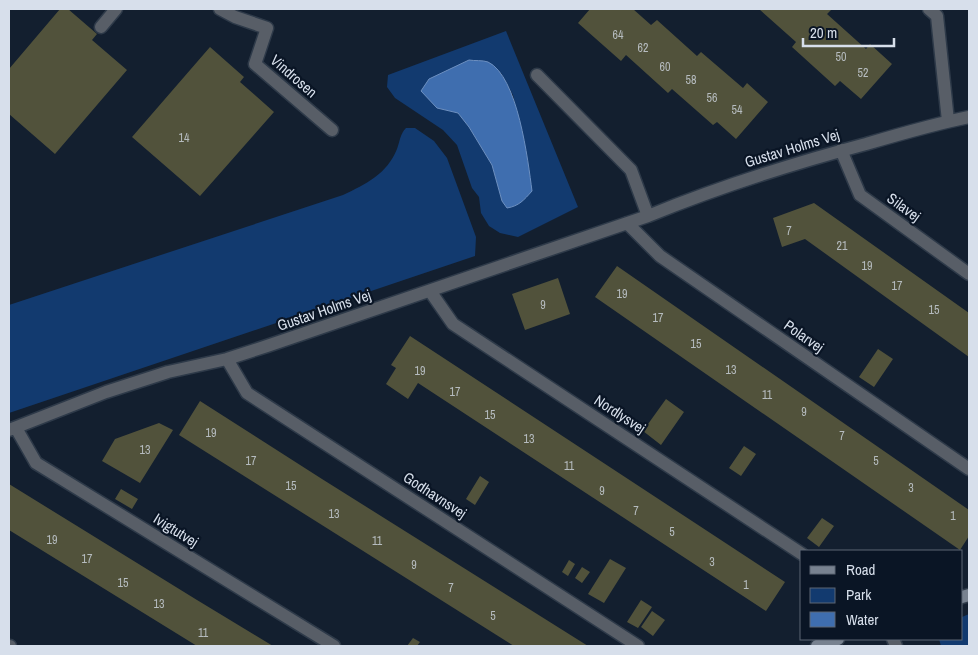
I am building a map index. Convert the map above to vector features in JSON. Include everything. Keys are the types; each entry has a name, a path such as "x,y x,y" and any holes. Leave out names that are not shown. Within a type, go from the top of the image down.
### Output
{"street":[{"path":"101,27 116,9"},
{"name":"Vindrosen","path":"220,9 235,17 267,28 255,64 332,130"},
{"path":"930,9 937,16 948,121"},
{"path":"538,75 630,170 648,216"},
{"name":"Gustav Holms Vej","path":"13,429 121,387 168,372 227,359 430,292 648,216 692,198 750,178 841,150 969,116"},
{"name":"Silavej","path":"841,150 860,195 969,274"},
{"name":"Polarvej","path":"627,223 660,256 969,469"},
{"name":"Nordlysvej","path":"430,292 454,324 800,553"},
{"name":"Godhavnsvej","path":"227,359 247,394 638,646"},
{"name":"Ivigtutvej","path":"13,429 36,463 334,646"},
{"path":"817,646 835,640"}],"green space":[{"path":"506,31 578,207 518,237 500,233 489,226 481,213 479,197 472,188 457,145 443,130 395,98 387,87 388,75","holes":["501,73 513,95 528,162 502,201 492,165 469,127 458,113 437,108"]},
{"path":"406,128 415,128 434,141 447,158 476,237 475,256 9,413 9,305 343,195 368,182 382,172 393,158 401,135"},
{"path":"969,614 969,646 941,646 939,640 963,640 963,617"}],"water":[{"path":"469,60 488,62 498,70 507,84 520,120 532,191 515,206 507,208 502,201 492,165 469,127 458,113 437,108 421,91 429,79"}],"building":[{"path":"60,9 68,9 97,34 92,40 127,70 55,154 9,114 9,69"},
{"path":"590,9 633,9 651,25 657,20 697,56 701,52 743,88 747,83 768,102 736,139 717,122 713,125 672,89 668,93 626,55 621,61 578,23"},
{"path":"759,9 832,9 827,14 866,49 870,44 892,64 861,99 840,81 835,86 792,47 796,42"},
{"path":"210,47 244,77 240,82 274,112 200,196 132,137"},
{"path":"814,203 969,313 969,357 805,239 782,247 773,218"},
{"path":"617,266 969,510 969,536 960,550 595,297"},
{"path":"558,278 570,314 525,330 512,294"},
{"path":"410,336 785,582 766,611 418,383 408,399 386,384 396,368 391,365"},
{"path":"878,349 893,359 874,387 859,377"},
{"path":"666,399 684,412 661,445 643,431"},
{"path":"200,401 588,646 514,646 179,435"},
{"path":"159,423 173,430 140,483 102,461 115,439"},
{"path":"744,446 756,454 741,476 729,468"},
{"path":"480,476 489,482 475,505 466,499"},
{"path":"9,484 273,646 197,646 9,530"},
{"path":"121,489 138,499 132,509 115,499"},
{"path":"822,518 834,526 819,547 807,538"},
{"path":"610,559 626,568 604,603 588,594"},
{"path":"569,560 575,564 568,576 562,572"},
{"path":"582,567 590,572 582,583 575,578"},
{"path":"641,600 652,607 638,628 627,622"},
{"path":"652,611 665,620 653,636 641,627"},
{"path":"413,638 420,642 417,646 407,646"}]}
